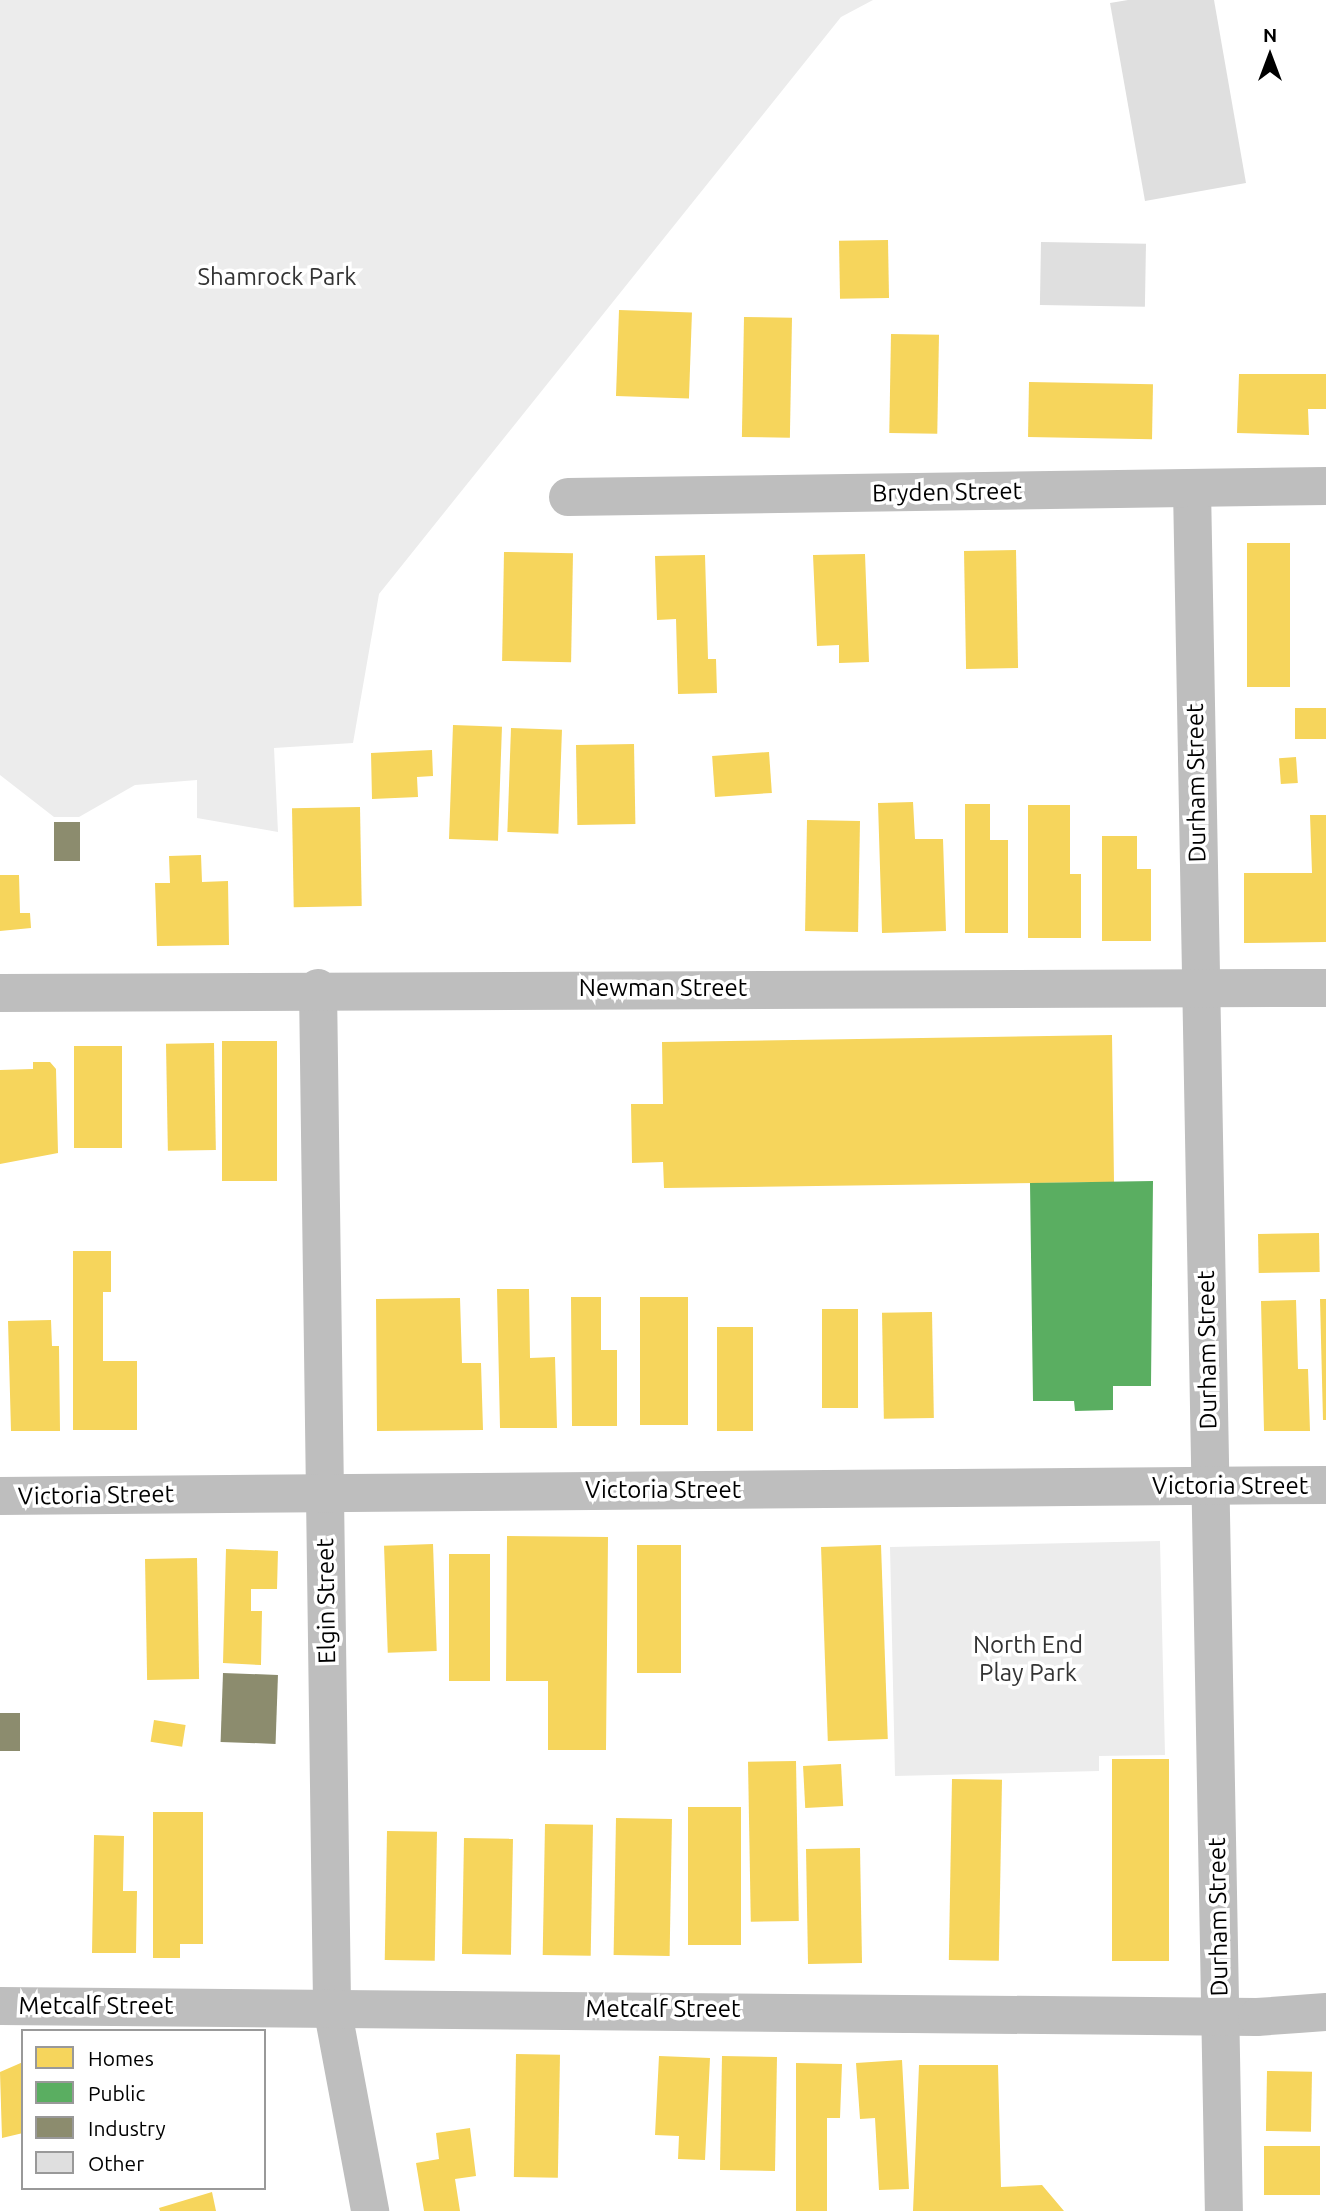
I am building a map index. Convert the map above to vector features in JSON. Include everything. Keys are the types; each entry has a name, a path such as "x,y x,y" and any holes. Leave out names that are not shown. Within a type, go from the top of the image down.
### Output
{"street":[{"name":"Bryden Street","path":"568,497 1326,486"},
{"name":"Durham Street","path":"1192,488 1224,2211"},
{"name":"Newman Street","path":"0,993 318,988 1326,988"},
{"name":"Elgin Street","path":"318,988 332,2007 370,2211"},
{"name":"Victoria Street","path":"0,1496 1326,1485"},
{"name":"Metcalf Street","path":"0,2006 1220,2012 1257,2017 1326,2012"}],"green space":[{"name":"Shamrock Park","path":"0,0 873,0 841,17 379,594 353,743 274,748 278,832 197,818 197,780 135,785 79,817 54,817 0,775"},
{"name":"North End Play Park","path":"1160,1541 1165,1755 1099,1756 1099,1771 895,1776 890,1547"}],"building: Homes":[{"path":"888,240 889,298 840,299 839,241"},
{"path":"619,310 692,313 689,398 616,396"},
{"path":"744,317 792,318 790,438 742,437"},
{"path":"891,334 939,335 937,434 889,433"},
{"path":"1239,374 1326,374 1326,409 1308,409 1309,435 1237,433"},
{"path":"1029,382 1153,384 1152,439 1028,437"},
{"path":"1247,543 1290,543 1290,687 1247,687"},
{"path":"1016,550 1018,668 966,669 964,551"},
{"path":"504,552 573,553 571,662 502,661"},
{"path":"865,554 869,662 839,663 839,645 817,646 813,555"},
{"path":"705,555 708,659 716,659 717,693 678,694 676,619 657,620 655,556"},
{"path":"1295,708 1326,708 1326,739 1295,739"},
{"path":"453,725 502,727 498,841 449,839"},
{"path":"511,728 562,730 558,834 507,832"},
{"path":"634,744 635,824 577,825 576,745"},
{"path":"432,750 433,776 417,777 418,797 372,799 371,753"},
{"path":"769,752 772,793 715,797 712,756"},
{"path":"1296,757 1298,783 1281,784 1279,758"},
{"path":"913,802 915,839 943,839 946,931 882,933 878,803"},
{"path":"965,804 990,804 990,840 1008,840 1008,933 965,933"},
{"path":"1028,805 1070,805 1070,874 1081,874 1081,938 1028,938"},
{"path":"360,807 362,906 294,907 292,808"},
{"path":"1310,815 1326,815 1326,942 1244,943 1244,873 1312,873"},
{"path":"807,820 860,821 858,932 805,931"},
{"path":"1102,836 1137,836 1137,869 1151,869 1151,941 1102,941"},
{"path":"201,855 202,882 228,881 229,945 157,946 155,883 170,883 169,856"},
{"path":"0,875 19,875 20,913 30,913 31,928 0,931"},
{"path":"1112,1035 1114,1182 664,1188 663,1162 632,1163 631,1104 663,1104 662,1042"},
{"path":"222,1041 277,1041 277,1181 222,1181"},
{"path":"214,1043 216,1150 168,1151 166,1044"},
{"path":"74,1046 122,1046 122,1148 74,1148"},
{"path":"33,1062 50,1062 56,1069 58,1153 0,1164 0,1070 33,1069"},
{"path":"1319,1233 1320,1272 1259,1273 1258,1234"},
{"path":"73,1251 111,1251 111,1292 103,1292 103,1361 137,1361 137,1430 73,1430"},
{"path":"497,1289 529,1289 530,1358 555,1357 557,1428 500,1428"},
{"path":"571,1297 601,1297 601,1350 617,1350 617,1426 572,1426"},
{"path":"640,1297 688,1297 688,1425 640,1425"},
{"path":"460,1298 462,1363 481,1363 483,1430 377,1431 376,1299"},
{"path":"1320,1299 1326,1299 1326,1420 1323,1420"},
{"path":"1296,1300 1298,1369 1308,1369 1310,1431 1264,1431 1261,1301"},
{"path":"822,1309 858,1309 858,1408 822,1408"},
{"path":"932,1312 934,1418 884,1419 882,1313"},
{"path":"51,1320 52,1346 59,1346 60,1431 11,1431 8,1321"},
{"path":"717,1327 753,1327 753,1431 717,1431"},
{"path":"507,1536 608,1537 606,1750 548,1750 548,1681 506,1681"},
{"path":"433,1544 437,1651 388,1653 384,1546"},
{"path":"637,1545 681,1545 681,1673 637,1673"},
{"path":"881,1545 888,1739 828,1741 821,1547"},
{"path":"226,1549 278,1551 277,1589 251,1589 251,1611 262,1611 261,1665 223,1663"},
{"path":"449,1554 490,1554 490,1681 449,1681"},
{"path":"197,1558 199,1679 147,1680 145,1559"},
{"path":"154,1720 186,1725 182,1747 151,1742"},
{"path":"1112,1759 1169,1759 1169,1961 1112,1961"},
{"path":"796,1761 799,1921 751,1922 748,1762"},
{"path":"841,1764 843,1806 805,1808 803,1766"},
{"path":"952,1779 1002,1780 999,1961 949,1960"},
{"path":"688,1807 741,1807 741,1945 688,1945"},
{"path":"153,1812 203,1812 203,1944 180,1944 180,1958 153,1958"},
{"path":"616,1818 672,1819 670,1956 614,1955"},
{"path":"545,1824 593,1825 591,1956 543,1955"},
{"path":"387,1831 437,1832 435,1961 385,1960"},
{"path":"94,1835 124,1836 123,1891 137,1891 136,1953 92,1953"},
{"path":"464,1838 513,1839 511,1955 462,1954"},
{"path":"860,1848 862,1963 808,1964 806,1849"},
{"path":"516,2054 560,2055 558,2178 514,2177"},
{"path":"659,2056 710,2058 705,2160 678,2159 679,2136 655,2135"},
{"path":"722,2056 777,2057 775,2171 720,2170"},
{"path":"902,2060 909,2189 879,2190 875,2118 860,2119 856,2063"},
{"path":"21,2063 21,2133 2,2138 0,2072"},
{"path":"796,2063 842,2064 840,2118 827,2118 827,2211 796,2211"},
{"path":"919,2065 998,2065 1001,2187 1042,2185 1064,2211 913,2211"},
{"path":"1267,2071 1312,2072 1311,2132 1266,2131"},
{"path":"470,2128 476,2176 455,2179 460,2211 424,2211 416,2163 439,2159 436,2133"},
{"path":"1264,2146 1320,2146 1320,2195 1264,2195"},
{"path":"212,2192 216,2211 160,2211 159,2208"}],"building: Public":[{"path":"1153,1181 1151,1386 1113,1386 1113,1410 1075,1411 1074,1401 1033,1401 1030,1183"}],"building: Industry":[{"path":"54,822 80,822 80,861 54,861"},
{"path":"223,1673 278,1675 276,1744 221,1742"},
{"path":"0,1713 20,1713 20,1751 0,1751"}],"building: Other":[{"path":"1128,0 1214,0 1246,183 1145,201 1110,3"},
{"path":"1041,242 1146,244 1145,307 1040,305"}]}
